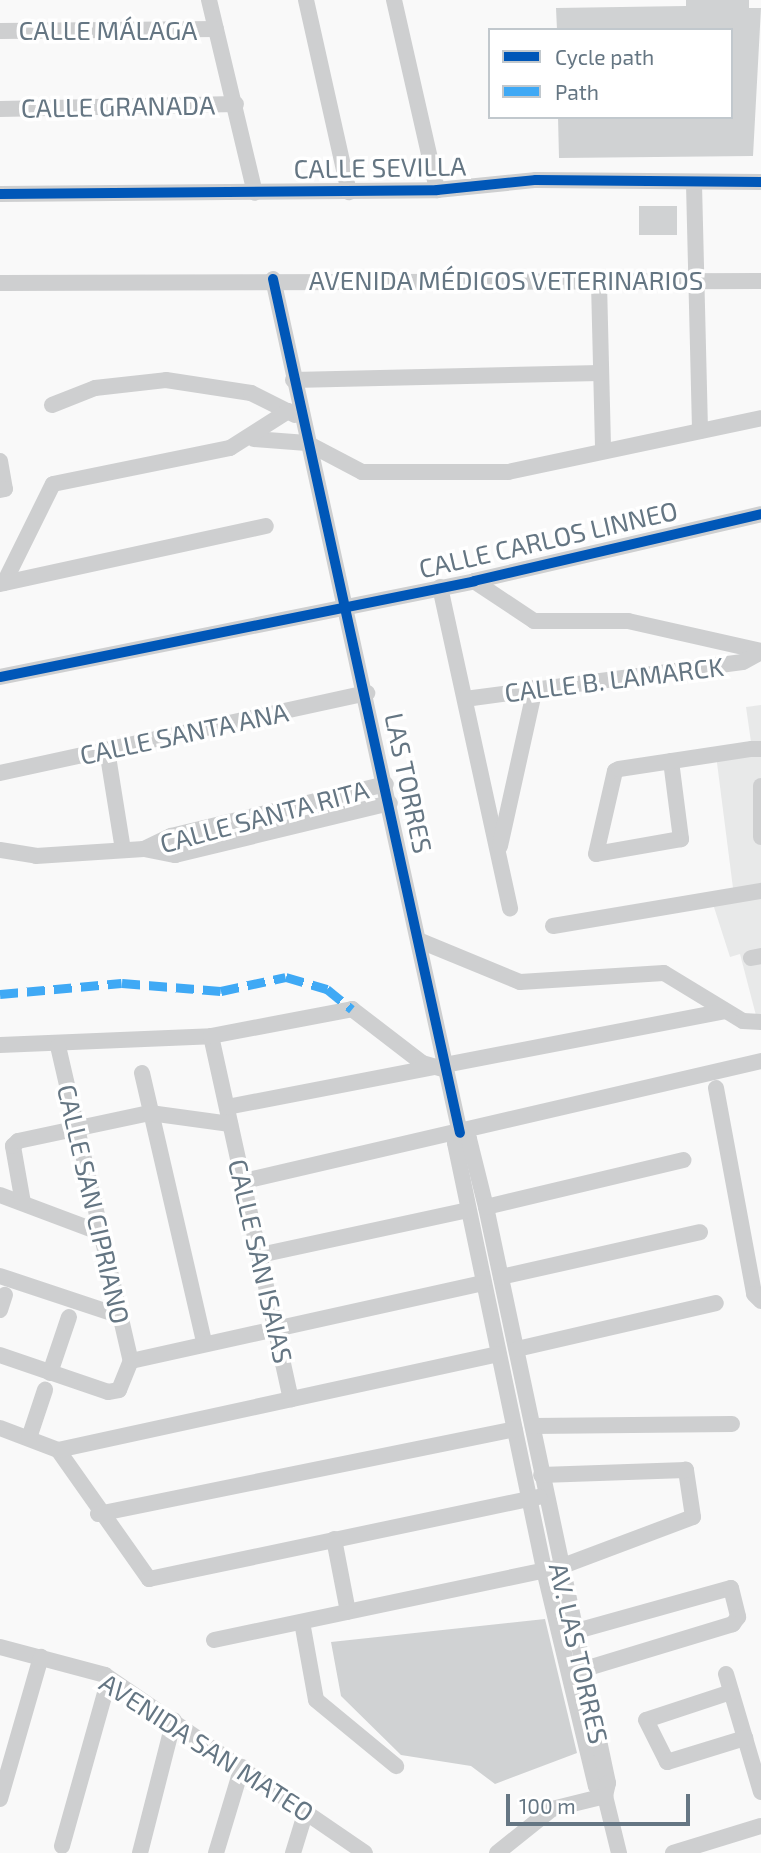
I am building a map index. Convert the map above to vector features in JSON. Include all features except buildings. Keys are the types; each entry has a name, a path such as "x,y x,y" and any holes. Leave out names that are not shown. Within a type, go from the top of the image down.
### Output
{"street":[{"path":"209,0 236,104 255,193"},
{"path":"306,0 349,192"},
{"path":"394,0 437,190"},
{"name":"CALLE MÁLAGA","path":"0,31 216,29"},
{"name":"CALLE GRANADA","path":"0,109 236,104"},
{"name":"CALLE SEVILLA","path":"694,188 761,182"},
{"name":"CALLE SEVILLA","path":"0,194 349,192 509,186 761,190"},
{"path":"694,188 700,431"},
{"name":"AVENIDA MÉDICOS VETERINARIOS","path":"0,283 273,279 599,283 761,281"},
{"name":"LAS TORRES","path":"273,279 293,380 294,414 307,443 344,607 367,694 460,1133"},
{"path":"599,283 603,450"},
{"path":"293,380 600,373"},
{"path":"52,405 95,388 166,380 208,382 294,414"},
{"path":"254,439 294,414"},
{"path":"2,583 53,484 254,439 307,443 362,472 508,472 761,418"},
{"path":"0,461 5,489 0,490"},
{"name":"CALLE CARLOS LINNEO","path":"0,677 474,581 761,514"},
{"path":"2,583 266,526"},
{"path":"474,581 534,621 628,621 761,651"},
{"path":"440,587 510,908"},
{"name":"CALLE B. LAMARCK","path":"464,699 743,662 761,651"},
{"path":"499,850 535,688"},
{"name":"CALLE SANTA ANA","path":"0,773 367,694"},
{"path":"671,761 681,839 596,854 615,771 671,761 761,749"},
{"path":"107,750 123,850"},
{"name":"CALLE SANTA RITA","path":"144,849 171,836 386,784"},
{"path":"761,786 761,837"},
{"name":"CALLE SANTA RITA","path":"144,849 175,855 390,803"},
{"path":"0,850 36,856 144,849"},
{"path":"553,926 761,891"},
{"path":"418,940 520,982 664,973 725,1011 761,1022"},
{"path":"0,1045 58,1046 211,1036 352,1009 422,1063 446,1069"},
{"path":"227,1107 446,1069 725,1011"},
{"name":"CALLE SAN ISAIAS","path":"211,1036 291,1399"},
{"name":"CALLE SAN CIPRIANO","path":"58,1046 104,1234 131,1362"},
{"path":"244,1181 761,1061"},
{"path":"142,1073 204,1342"},
{"path":"716,1088 754,1294 761,1301"},
{"path":"23,1203 13,1146 78,1128 150,1113 230,1124"},
{"name":"AV. LAS TORRES","path":"537,1497 541,1475 517,1349 469,1139 460,1133 455,1143 497,1354 514,1429 537,1497 596,1786 605,1796"},
{"path":"486,1207 683,1160"},
{"path":"0,1195 104,1234"},
{"path":"260,1255 468,1210"},
{"path":"501,1277 700,1232"},
{"path":"0,1276 120,1316"},
{"path":"0,1355 108,1392 119,1390 131,1362 204,1342 482,1283"},
{"path":"517,1349 716,1303"},
{"path":"489,1315 508,1311"},
{"path":"50,1373 69,1317"},
{"path":"0,1428 58,1450 497,1354"},
{"path":"505,1388 524,1384"},
{"path":"29,1438 45,1390"},
{"path":"533,1426 732,1424"},
{"path":"99,1514 514,1429"},
{"path":"58,1450 99,1514 149,1579 537,1497"},
{"path":"214,1640 552,1568 693,1517 686,1470 541,1475"},
{"path":"334,1539 348,1612"},
{"name":"AV. LAS TORRES","path":"552,1568 582,1670 608,1783 605,1796"},
{"path":"573,1632 731,1588 737,1617 733,1625 582,1670"},
{"path":"302,1622 316,1700 396,1766"},
{"name":"AVENIDA SAN MATEO","path":"0,1647 109,1679 174,1720 365,1853"},
{"path":"0,1799 41,1657"},
{"path":"726,1674 761,1792"},
{"path":"62,1846 109,1679"},
{"path":"731,1692 646,1720 667,1762 745,1738"},
{"path":"140,1853 174,1720"},
{"path":"216,1853 242,1767"},
{"path":"497,1853 552,1809 605,1796 619,1853"},
{"path":"293,1853 306,1811"},
{"path":"673,1853 711,1847 761,1826"}],"shaded area":[{"path":"761,705 761,1022 758,1023 740,954 730,957 712,901 734,896 716,755 752,749 746,707"}],"marked path":[{"path":"0,994 122,983 221,991 286,977 327,989 352,1009"}],"cycle path":[{"path":"0,194 437,190 536,180 761,182"},
{"path":"273,279 460,1133"},
{"path":"0,677 474,581 761,514"}]}
